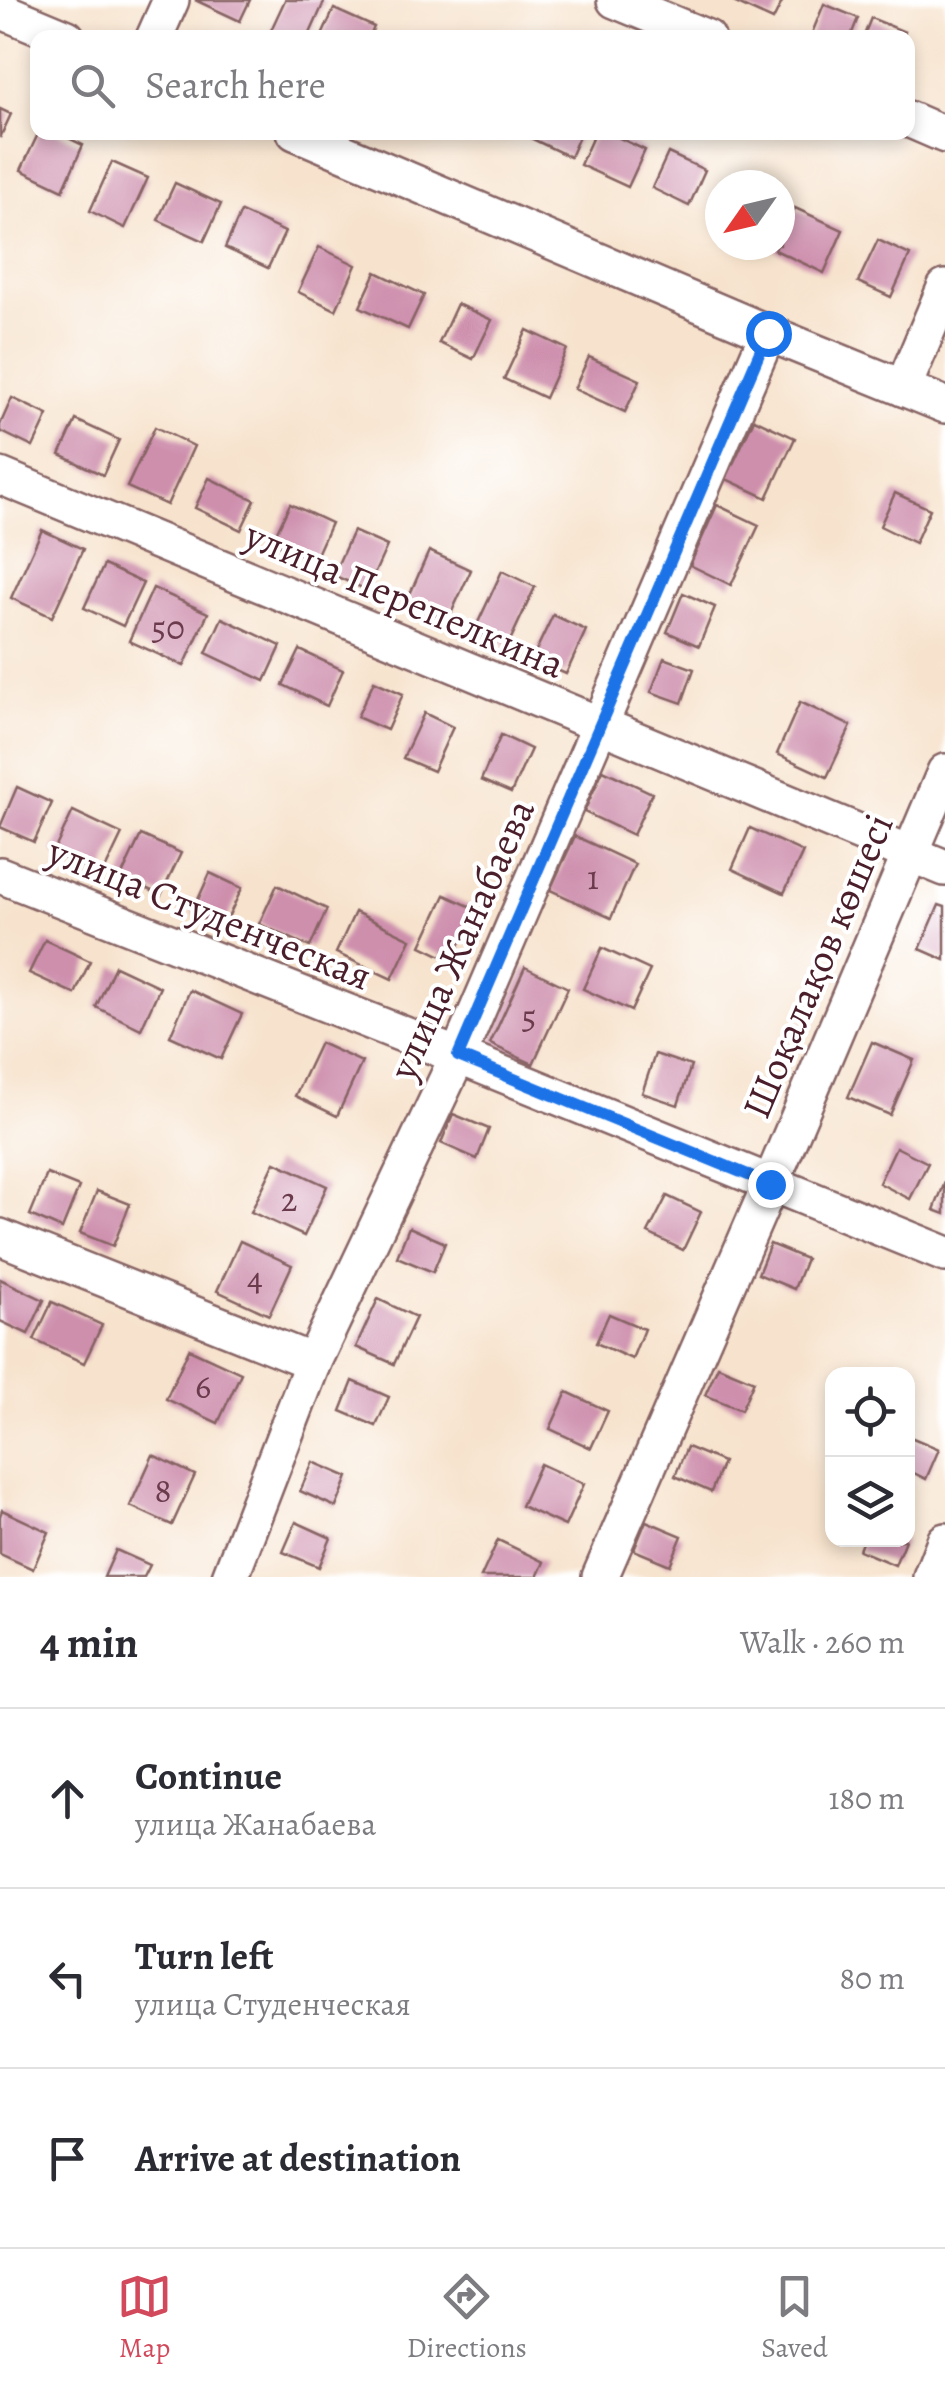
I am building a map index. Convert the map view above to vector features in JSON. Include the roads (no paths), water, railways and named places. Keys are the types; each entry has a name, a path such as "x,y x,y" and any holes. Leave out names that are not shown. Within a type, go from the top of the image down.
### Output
{"street":[{"path":"158,30 171,0"},
{"path":"615,0 688,30"},
{"path":"0,10 49,30"},
{"path":"915,122 945,134"},
{"path":"314,140 945,405"},
{"path":"902,388 945,288"},
{"name":"улица Жанабаева","path":"230,1577 313,1362 458,1056 768,333"},
{"name":"улица Перепелкина","path":"0,476 945,868"},
{"name":"Шоқалақов көшесі","path":"600,1577 945,772"},
{"name":"улица Студенческая","path":"0,875 945,1254"},
{"path":"0,1237 313,1362"},
{"path":"931,1577 945,1541"}]}
